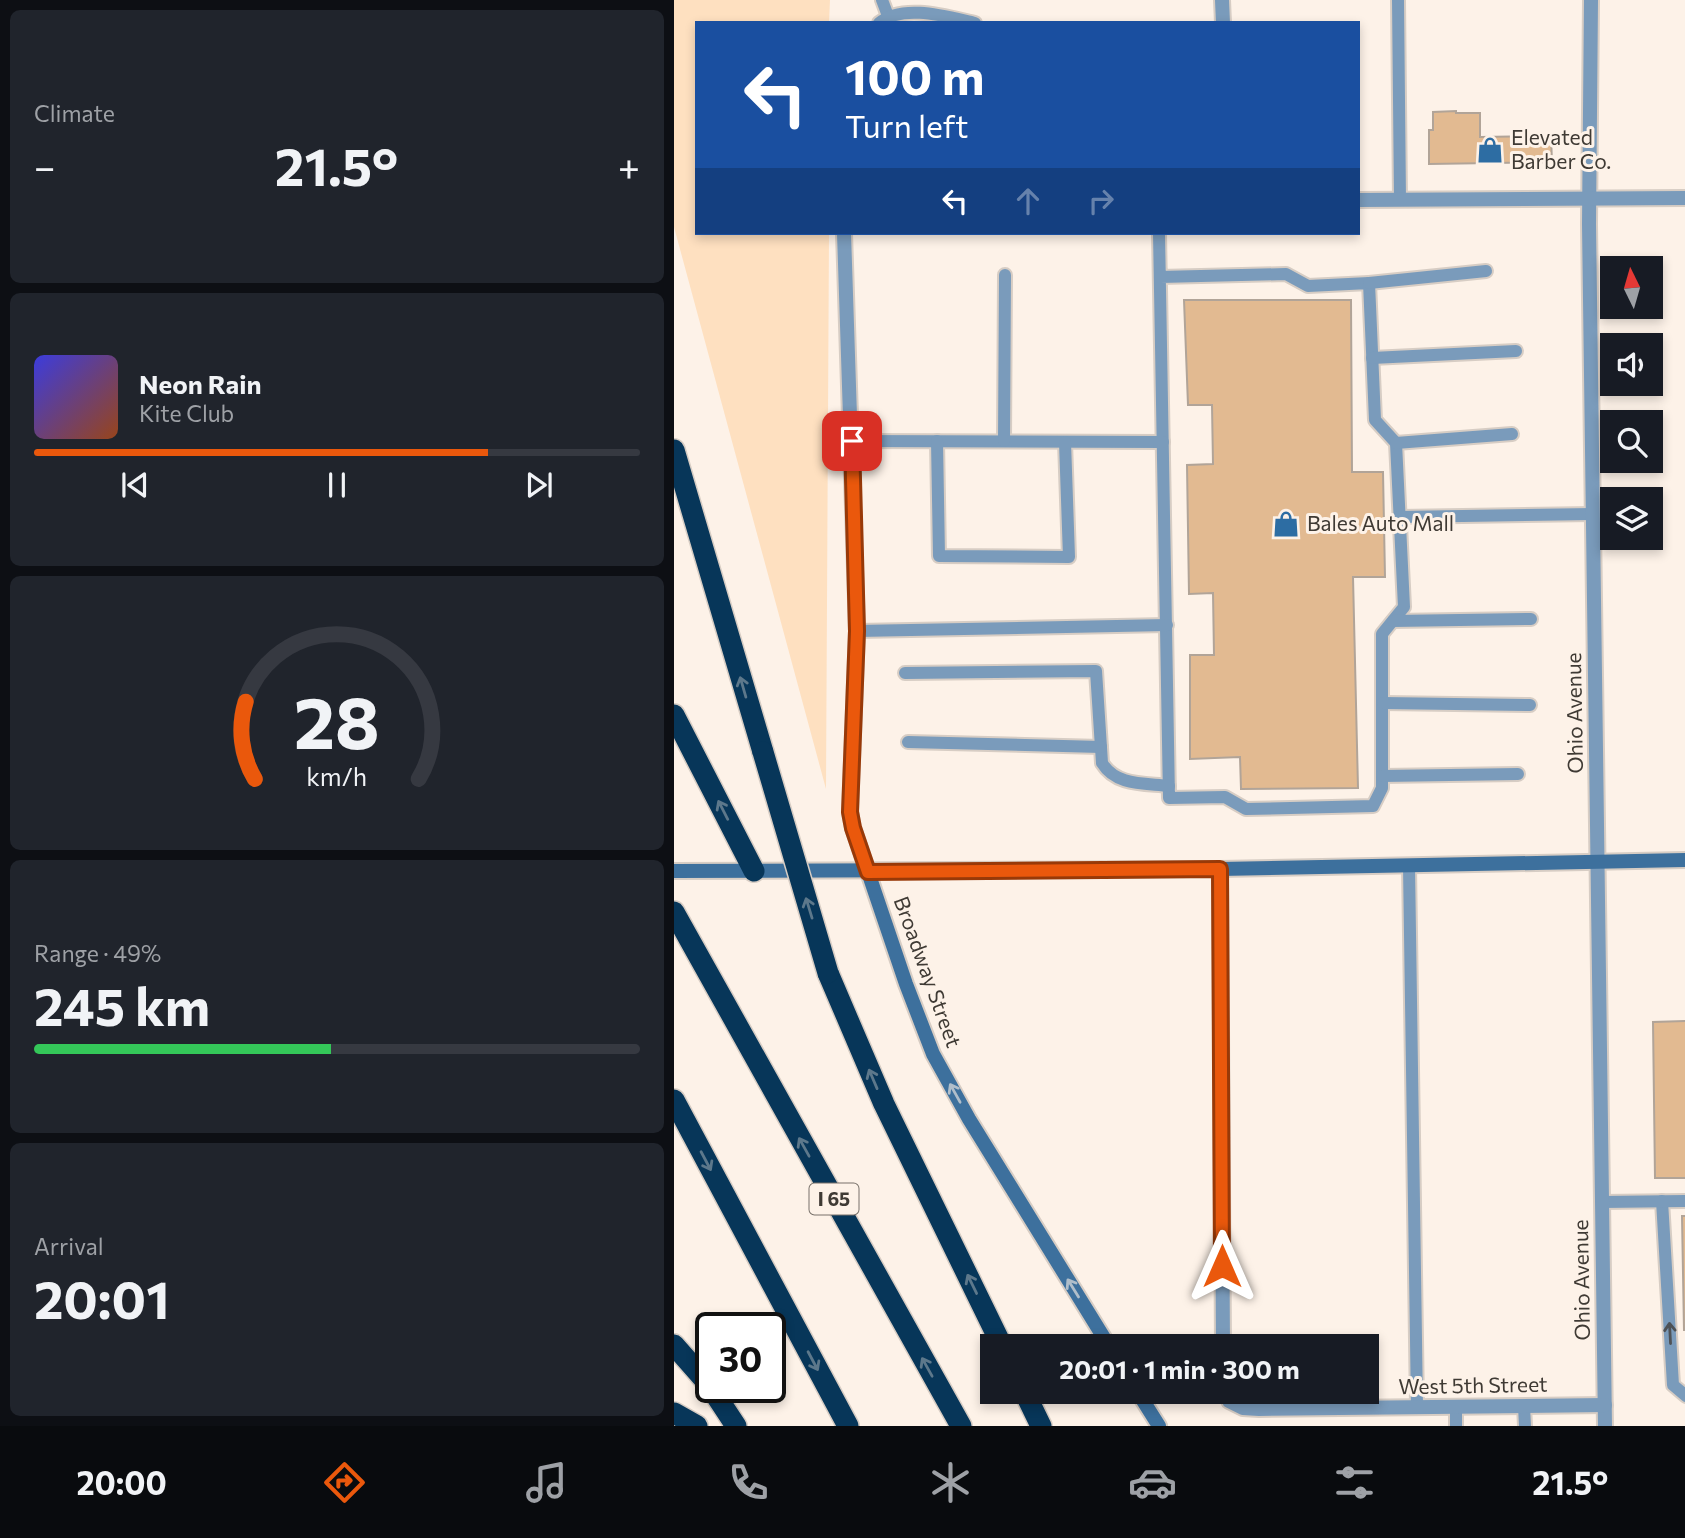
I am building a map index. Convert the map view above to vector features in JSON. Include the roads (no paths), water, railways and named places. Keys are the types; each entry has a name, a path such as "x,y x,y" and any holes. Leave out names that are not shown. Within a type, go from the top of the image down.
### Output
{"highway":[{"path":"674,450 829,973 884,1104 996,1334"},
{"path":"674,715 754,871"},
{"name":"I 65","path":"674,912 961,1426"},
{"path":"674,1100 848,1426"},
{"path":"674,1345 695,1369"},
{"path":"721,1403 736,1426"},
{"path":"1030,1404 1041,1426"},
{"path":"674,1413 697,1426"}],"street":[{"path":"1222,0 1223,21"},
{"name":"Ohio Avenue","path":"1591,0 1589,199 1605,1426"},
{"path":"1360,200 1685,198"},
{"name":"Broadway Street","path":"844,235 857,631 850,812 853,828 933,1054 969,1119 1102,1334"},
{"path":"674,871 1220,869 1685,860"},
{"path":"1220,869 1223,1334"},
{"path":"1145,1404 1159,1426"},
{"name":"West 5th Street","path":"1235,1404 1251,1409 1605,1405"}],"lane":[{"path":"882,0 884,19 926,12 966,21"},
{"path":"1398,0 1400,200"},
{"path":"1159,235 1169,798 1225,797 1246,808 1373,806 1382,788 1382,634 1404,607 1396,443 1375,420 1369,283"},
{"path":"1160,276 1286,274 1308,286 1369,283 1486,271"},
{"path":"1004,441 1005,275"},
{"path":"1372,358 1516,351"},
{"path":"1396,443 1512,434"},
{"path":"852,441 1163,442"},
{"path":"937,441 939,556 1069,557 1065,442"},
{"path":"1399,517 1593,514"},
{"path":"1393,621 1531,619"},
{"path":"857,631 1167,625"},
{"path":"905,673 1096,671 1102,763 1109,775 1123,780 1169,786"},
{"path":"1383,703 1530,705"},
{"path":"908,742 1101,747"},
{"path":"1382,776 1518,774"},
{"path":"1409,866 1417,1408"},
{"path":"1662,1201 1673,1385 1685,1396"},
{"path":"1602,1202 1685,1201"},
{"path":"1524,1406 1525,1426"},
{"path":"1456,1407 1456,1426"}],"place":[{"name":"Elevated Barber Co.","path":"1490,150"},
{"name":"Bales Auto Mall","path":"1286,524"}]}
